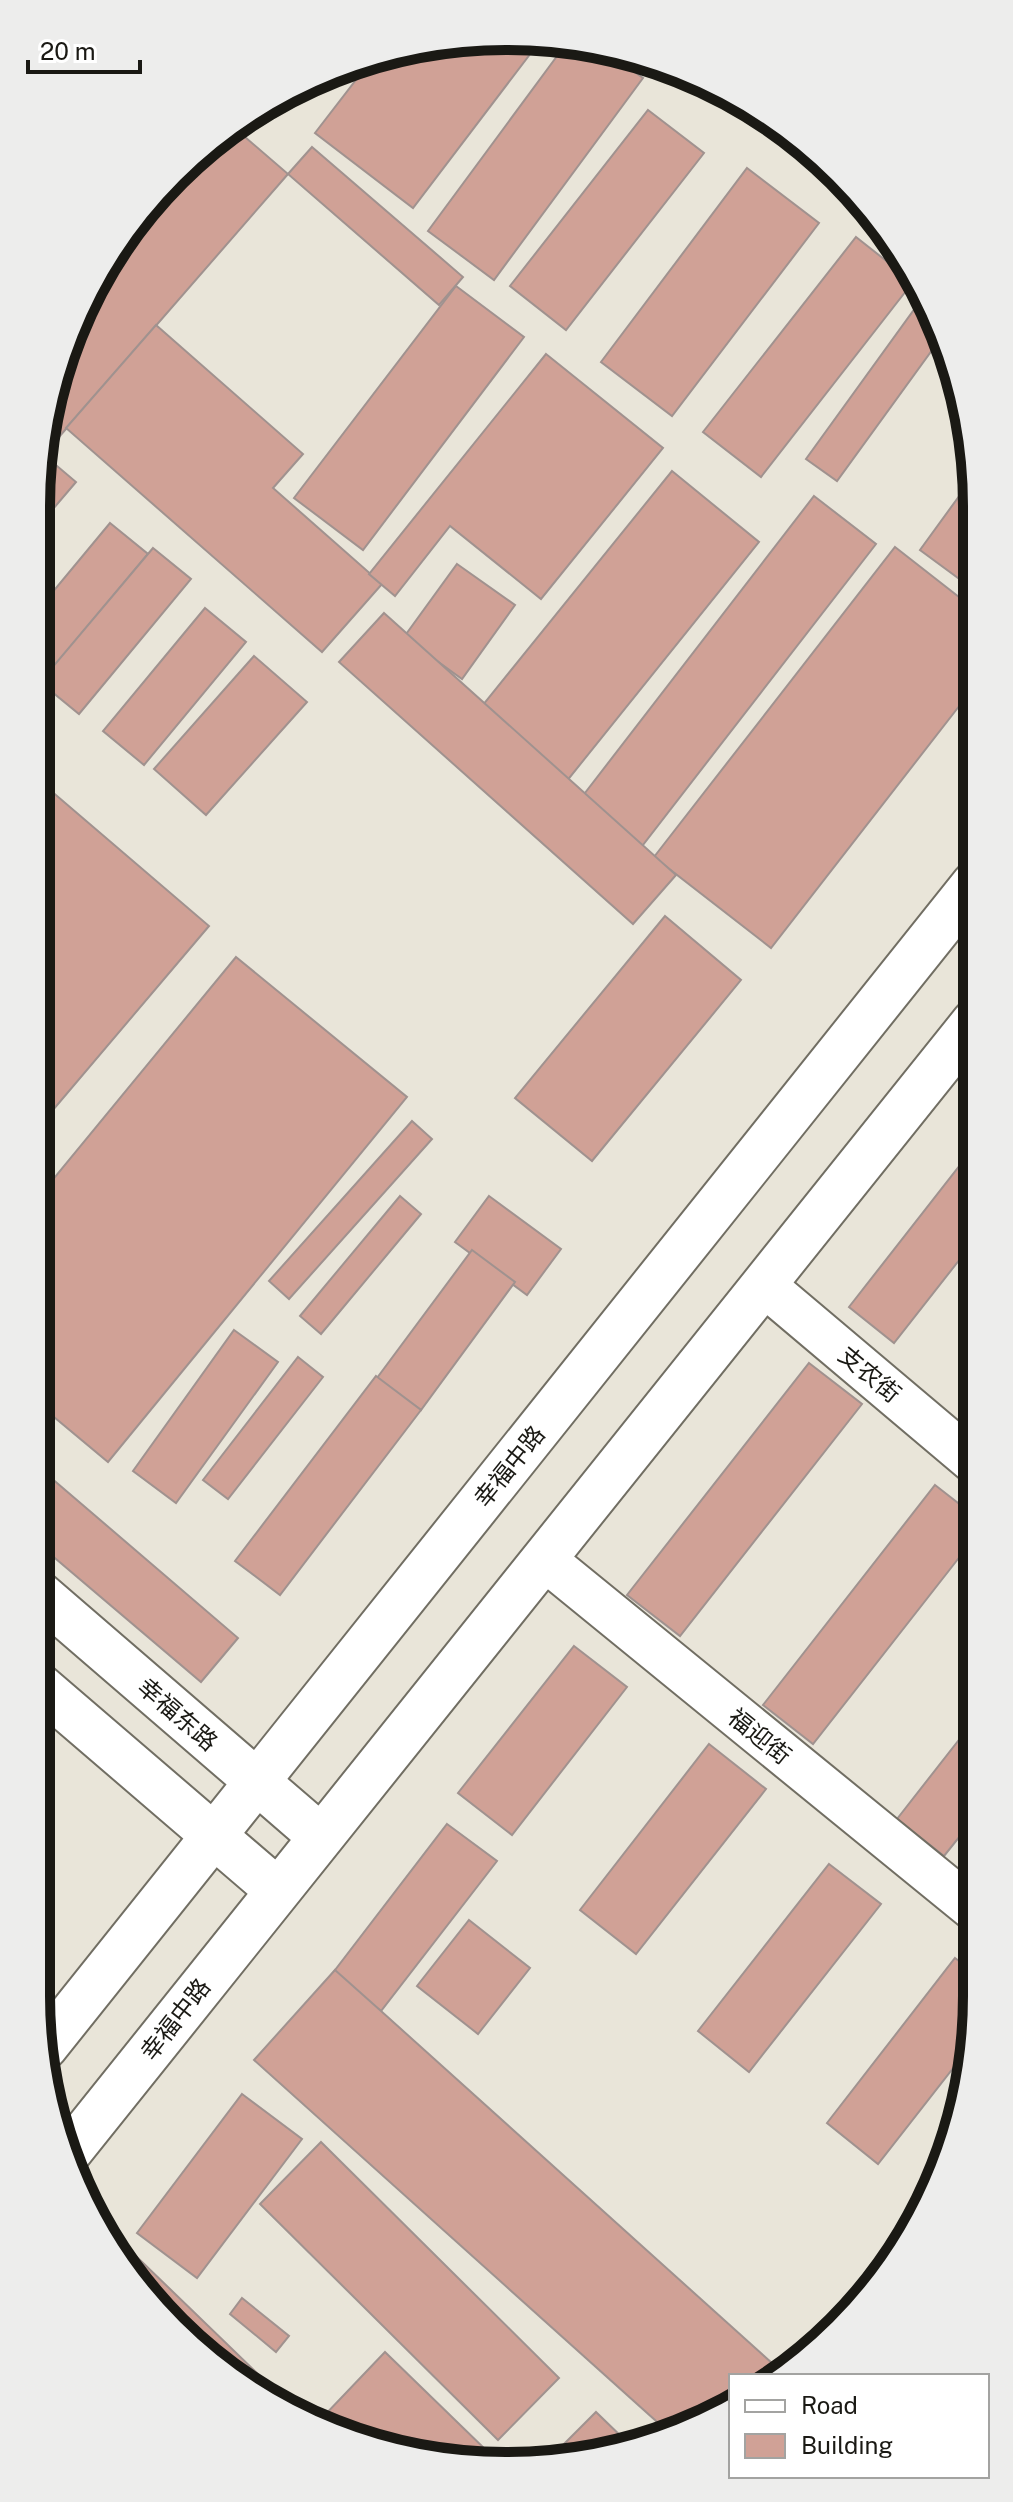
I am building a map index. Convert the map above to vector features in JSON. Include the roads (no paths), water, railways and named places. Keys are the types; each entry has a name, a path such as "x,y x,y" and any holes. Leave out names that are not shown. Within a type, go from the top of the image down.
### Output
{"street":[{"name":"幸福中路","path":"52,2038 963,898"},
{"name":"幸福中路","path":"75,2145 963,1036"},
{"name":"支农街","path":"764,1285 963,1453"},
{"name":"福迎街","path":"544,1559 963,1901"},
{"name":"幸福东路","path":"50,1603 320,1836"},
{"path":"50,1695 277,1890"}]}
